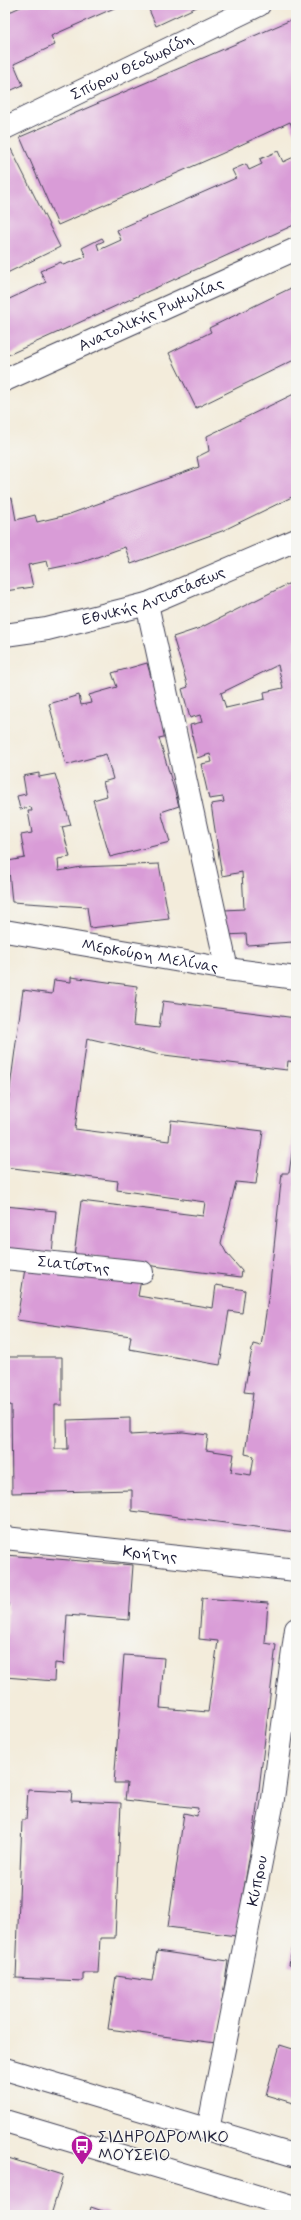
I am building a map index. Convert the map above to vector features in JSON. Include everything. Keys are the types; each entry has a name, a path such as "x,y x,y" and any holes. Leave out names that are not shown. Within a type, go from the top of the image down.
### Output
{"street":[{"name":"Σπύρου Θεοδωρίδη","path":"5,128 260,5"},
{"name":"Ανατολικής Ρωμυλίας","path":"5,380 296,249"},
{"name":"Εθνικής Αντιστάσεως","path":"5,635 48,629 147,604 296,540"},
{"path":"147,604 227,969"},
{"name":"Μερκούρη Μελίνας","path":"5,931 227,969 296,978"},
{"name":"Σιατίστης","path":"5,1258 142,1272"},
{"name":"Κρήτης","path":"5,1538 296,1570"},
{"name":"Κύπρου","path":"208,2130 272,1806 296,1629"},
{"path":"5,2069 91,2096 296,2156"},
{"path":"5,2122 296,2208"}],"building":[{"path":"25,5 121,5 51,36 55,45 14,64 23,85 5,93 5,14"},
{"path":"147,5 201,5 156,26"},
{"path":"291,20 296,29 296,137 290,122 221,154 58,225 20,137"},
{"path":"11,149 60,247 5,274 5,152"},
{"path":"278,151 283,162 296,156 296,224 8,355 5,349 5,301 46,282 40,271 61,262 63,265 86,257 82,248 102,238 104,241 97,244 99,250 121,240 117,230 236,178 232,170 246,164 249,170 262,164 260,159"},
{"path":"293,287 296,292 296,359 196,408 169,353 211,332 209,328"},
{"path":"296,393 296,495 222,531 131,564 125,547 83,562 49,569 47,561 28,565 33,587 5,591 5,499 12,498 16,520 35,515 37,522 67,515 199,467 197,457 209,451 207,436"},
{"path":"296,580 296,950 294,950 293,942 247,945 246,934 225,935 224,910 244,909 242,872 222,876 211,804 224,802 223,797 209,799 201,764 212,762 210,754 197,758 190,725 202,722 200,715 190,718 182,689 188,687 173,637 200,628","holes":["278,665 283,688 264,692 265,699 226,708 221,693"]},
{"path":"147,663 168,736 159,738 179,806 161,812 170,842 110,857 93,800 107,796 103,782 113,779 106,754 66,765 49,704 79,695 81,705 91,703 89,695 117,687 112,673"},
{"path":"39,773 39,777 55,774 71,825 62,827 70,857 58,859 59,871 81,867 159,864 169,919 90,928 87,907 12,902 8,861 25,858 21,835 32,833 28,811 32,811 31,807 20,809 17,796 26,794 23,776"},
{"path":"71,977 137,986 133,1025 159,1028 163,1001 296,1018 296,1062 288,1061 287,1070 156,1054 87,1038 75,1129 169,1141 171,1120 263,1131 256,1184 236,1182 221,1243 227,1254 242,1271 241,1277 74,1256 81,1201 203,1216 205,1202 117,1190 118,1181 5,1167 5,1125 23,990 52,994 54,980 71,982"},
{"path":"295,1133 295,1532 132,1511 132,1490 12,1493 11,1405 5,1405 5,1357 62,1357 62,1405 55,1405 55,1449 68,1449 67,1420 130,1418 130,1435 183,1432 208,1435 206,1450 234,1454 231,1472 251,1475 254,1456 245,1454 253,1393 244,1392 253,1344 261,1346 269,1293 282,1173 289,1173"},
{"path":"5,1206 56,1211 52,1254 5,1250"},
{"path":"26,1262 141,1280 138,1296 213,1308 216,1285 245,1290 242,1313 229,1311 220,1365 129,1349 131,1336 17,1320"},
{"path":"5,1555 133,1565 129,1620 67,1615 64,1664 55,1663 54,1681 5,1677 8,1603 5,1603"},
{"path":"202,1598 268,1603 265,1643 276,1645 255,1823 236,1936 168,1927 184,1813 197,1816 198,1808 125,1800 127,1783 114,1783 124,1655 164,1658 160,1708 208,1712 218,1641 199,1639"},
{"path":"28,1790 72,1792 71,1801 121,1803 115,1938 100,1938 98,1973 83,1973 83,1981 16,1978 22,1820 26,1820"},
{"path":"296,1937 296,1966 289,1965"},
{"path":"157,1951 228,1961 216,2043 108,2029 116,1976 152,1981"},
{"path":"280,2045 296,2050 296,2104 266,2095"},
{"path":"5,2157 63,2175 51,2215 5,2215"},
{"path":"91,2207 114,2215 89,2215"}],"place":[{"name":"ΣΙΔΗΡΟΔΡΟΜΙΚΟ ΜΟΥΣΕΙΟ","path":"82,2166"}]}
